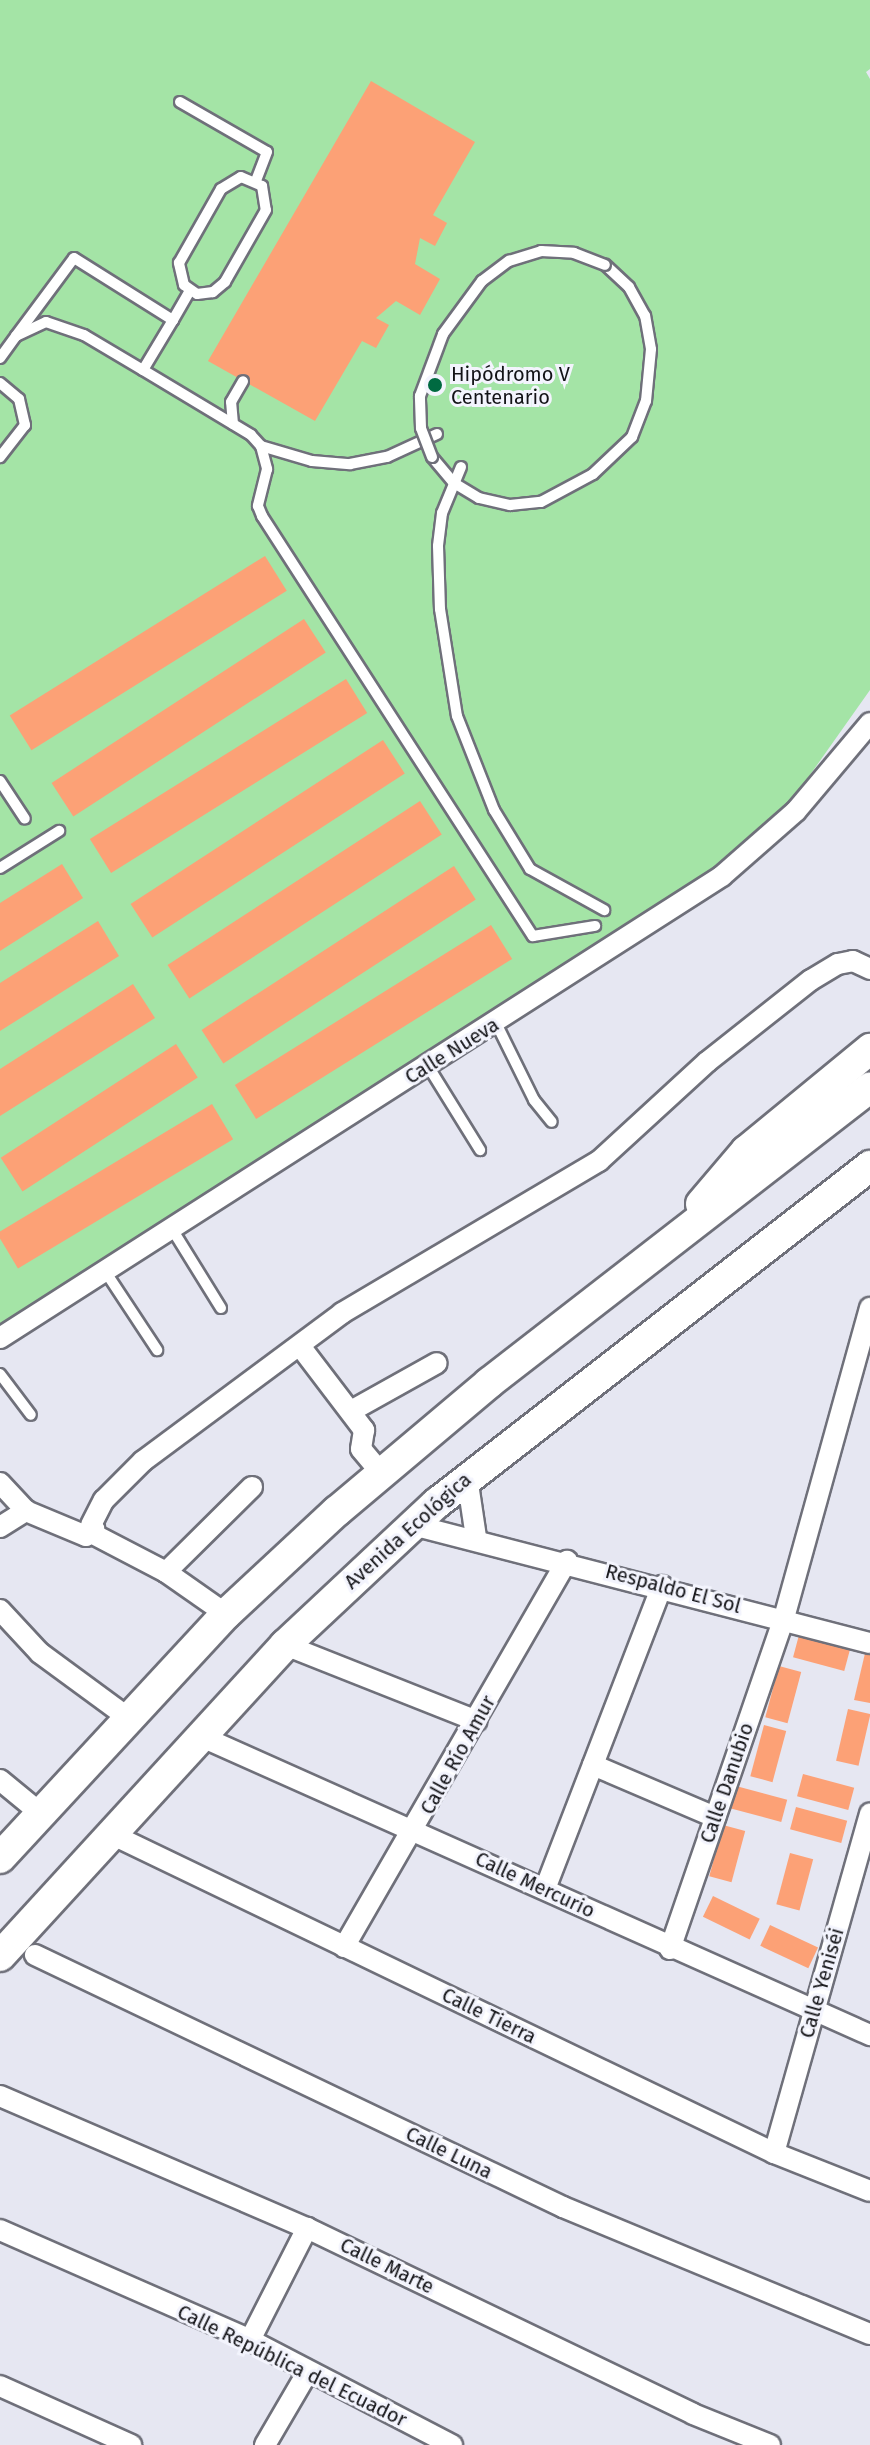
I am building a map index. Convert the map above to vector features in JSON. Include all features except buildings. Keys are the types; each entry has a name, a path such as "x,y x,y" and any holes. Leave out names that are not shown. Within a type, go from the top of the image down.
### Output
{"main road":[{"path":"676,1239 746,1151 870,1049"},
{"path":"0,1858 226,1614 381,1473 870,1087"},
{"name":"Avenida Ecológica","path":"0,1956 285,1645 413,1525 467,1477 575,1399 746,1258 870,1166"}],"street":[{"name":"Calle Nueva","path":"0,1338 496,1023 741,862 796,811 870,723"},
{"path":"89,1530 104,1500 143,1461 389,1280 599,1161 707,1062 811,980 838,964 853,961 870,969"},
{"name":"Calle Danubio","path":"670,1949 784,1618 870,1308"},
{"path":"300,1346 365,1432 361,1449 381,1473"},
{"path":"351,1411 437,1363"},
{"path":"467,1477 476,1537"},
{"path":"0,1483 26,1511 89,1530 166,1572 226,1614"},
{"path":"166,1572 252,1487"},
{"path":"0,1527 26,1511"},
{"name":"Respaldo El Sol","path":"413,1525 476,1537 870,1643"},
{"name":"Calle Río Amur","path":"344,1947 416,1830 567,1561"},
{"path":"545,1889 662,1586"},
{"path":"0,1610 40,1653 130,1719"},
{"path":"285,1645 477,1721"},
{"name":"Calle Mercurio","path":"200,1736 416,1830 670,1949 870,2035"},
{"path":"593,1765 715,1817"},
{"path":"0,1780 40,1813"},
{"name":"Calle Yeniséi","path":"774,2153 870,1813"},
{"name":"Calle Tierra","path":"111,1834 774,2153 870,2191"},
{"name":"Calle Luna","path":"35,1955 563,2207 870,2334"},
{"name":"Calle Marte","path":"0,2096 307,2228 693,2414 770,2445"},
{"path":"250,2340 307,2228"},
{"name":"Calle República del Ecuador","path":"0,2230 250,2340 307,2373 452,2445"},
{"path":"265,2445 307,2373"},
{"path":"0,2386 131,2445"}],"lane":[{"path":"180,102 267,152 256,180"},
{"path":"241,177 256,180 267,193 266,210 225,282 205,294 190,290 180,278 179,263 221,189 241,177"},
{"path":"541,251 574,253 605,265 629,287 640,307 651,349 646,401 632,437 593,474 541,502 510,505 479,498 454,483 432,457 421,428 420,396 443,334 474,289 509,261 541,251"},
{"path":"0,358 74,258 173,320"},
{"path":"143,370 190,290"},
{"path":"16,336 30,326 62,325 233,424 261,446 312,461 350,464 387,457 437,434"},
{"path":"233,424 230,409 243,381"},
{"path":"0,383 19,399 25,425 0,457"},
{"path":"261,446 267,469 258,506 262,516 533,936 595,926"},
{"path":"461,467 442,513 440,609 449,678 469,752 505,832 530,869 604,910"},
{"path":"0,781 25,819"},
{"path":"0,868 59,831"},
{"path":"496,1023 534,1100 552,1122"},
{"path":"428,1066 480,1150"},
{"path":"172,1229 221,1308"},
{"path":"105,1271 157,1350"},
{"path":"0,1374 31,1415"}],"green space":[{"name":"Hipódromo V Centenario","path":"0,0 870,0 870,69 866,72 870,79 870,690 800,789 739,853 0,1332"}],"place":[{"name":"Hipódromo V Centenario","path":"435,385"}]}
